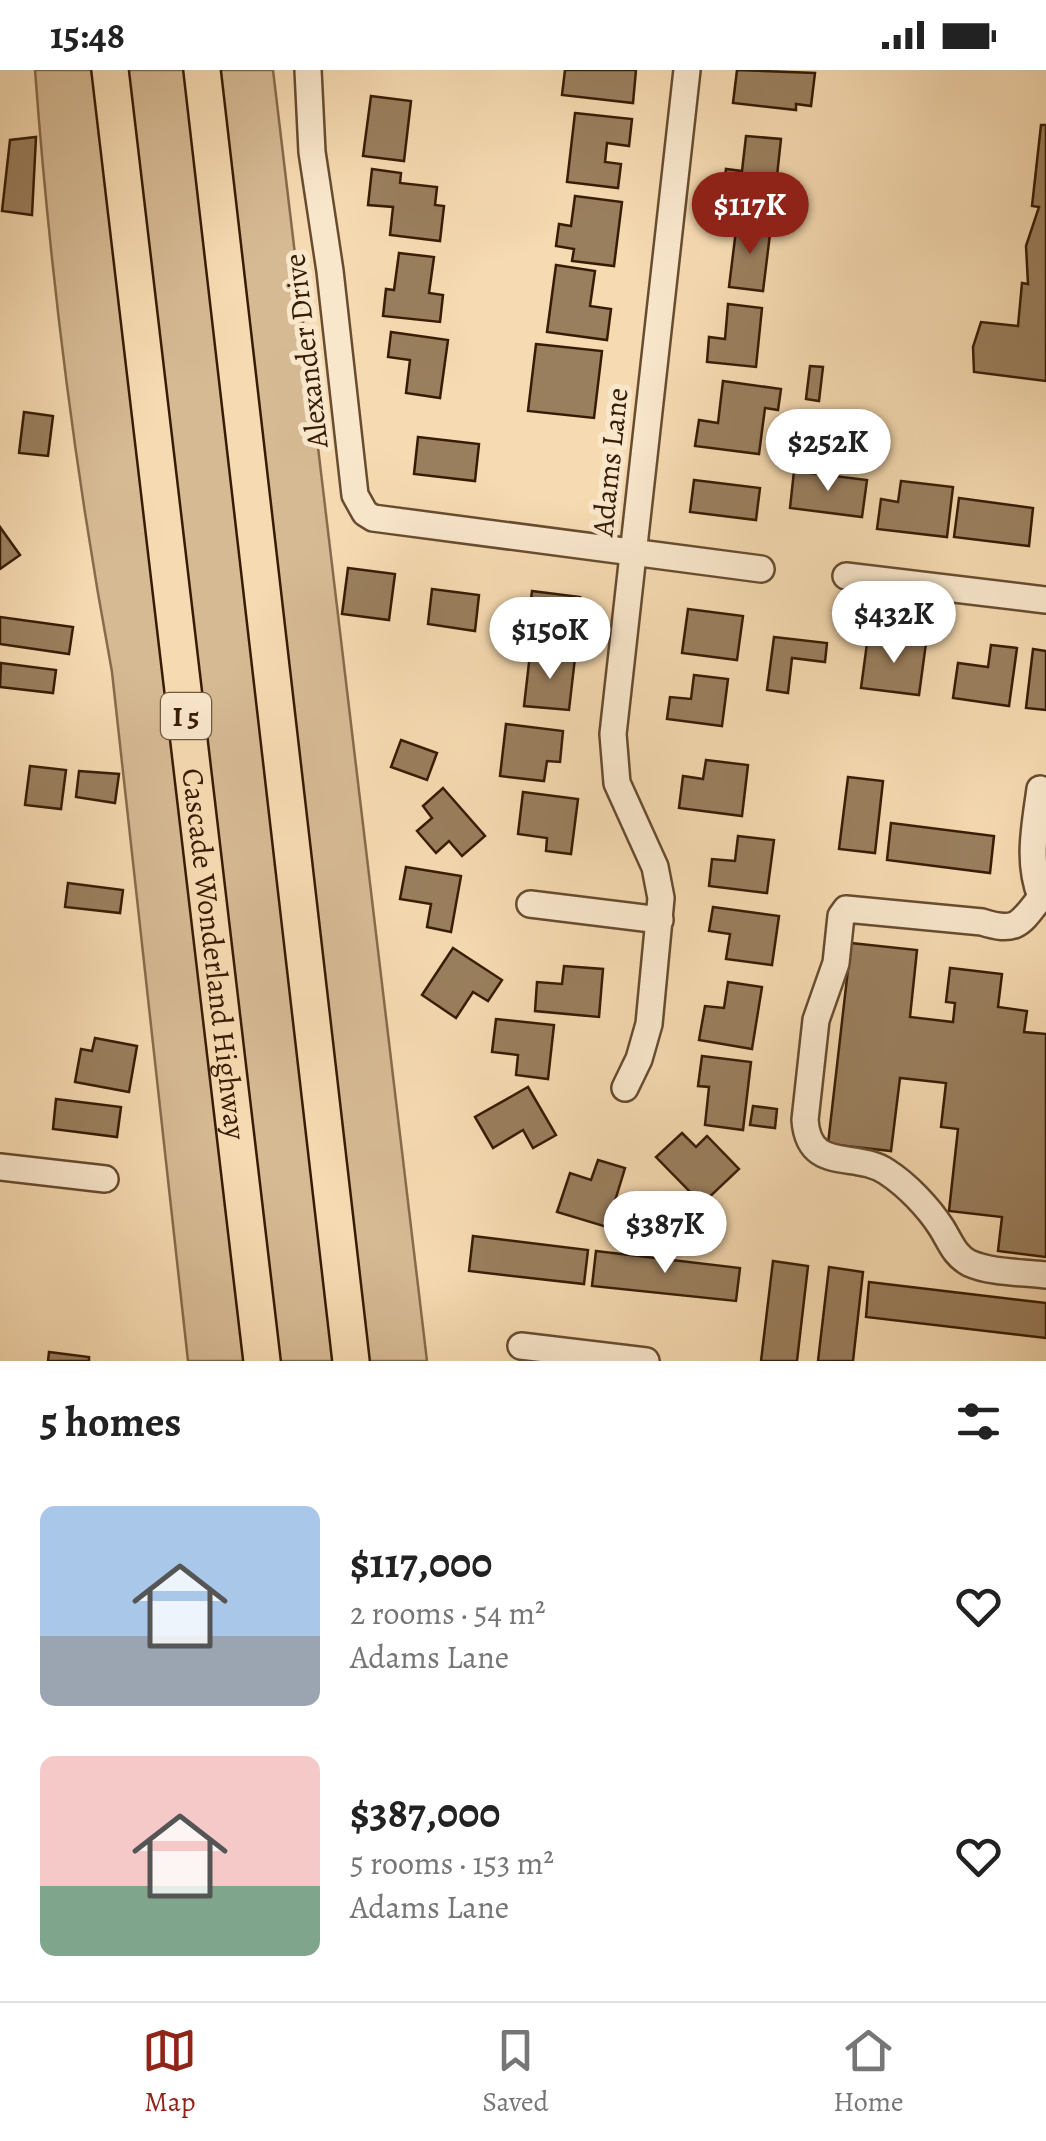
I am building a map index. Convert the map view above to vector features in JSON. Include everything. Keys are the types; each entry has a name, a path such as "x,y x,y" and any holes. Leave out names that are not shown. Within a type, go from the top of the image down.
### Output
{"highway":[{"name":"Cascade Wonderland Highway","path":"110,70 262,1361"},
{"path":"202,70 350,1361"}],"street":[{"name":"Alexander Drive","path":"308,70 312,152 356,495 366,513 373,518 472,533 761,569"},
{"name":"Adams Lane","path":"625,1088 649,1024 660,920 659,882 614,770 613,734 687,70"},
{"path":"846,576 1046,600"},
{"path":"1040,789 1032,843 1033,877 1044,898 1020,925 1003,928 982,922 846,909 840,916 830,985 816,1020 805,1120 806,1136 813,1147 826,1156 879,1166 927,1208 954,1252 969,1263 1046,1275"},
{"path":"530,904 660,920"},
{"path":"0,1167 105,1179"},
{"path":"520,1346 646,1361"}],"shaded area":[{"path":"35,70 273,70 427,1361 188,1361 112,672 86,522 56,297"}],"building":[{"path":"565,70 636,70 633,103 562,95"},
{"path":"737,70 815,73 811,106 796,104 796,110 733,103"},
{"path":"371,96 411,101 404,161 363,156"},
{"path":"575,113 632,119 629,146 607,143 605,162 621,164 618,188 567,182"},
{"path":"1041,125 1046,125 1046,381 974,372 973,347 981,322 1018,326 1022,283 1028,284 1026,246 1039,207 1032,206"},
{"path":"746,136 781,139 777,176 787,177 785,201 723,194 726,169 742,171"},
{"path":"36,137 32,215 2,211 10,140"},
{"path":"372,169 401,173 400,183 437,187 435,205 444,206 440,241 390,235 393,207 368,205"},
{"path":"575,196 622,202 614,266 572,261 574,249 556,246 559,224 571,226"},
{"path":"737,222 771,226 763,291 729,287"},
{"path":"399,253 434,257 429,293 443,295 440,322 383,316 386,289 394,290"},
{"path":"556,265 595,271 590,306 611,309 607,340 547,332"},
{"path":"728,304 762,308 756,367 707,362 709,337 725,339"},
{"path":"391,332 448,340 440,398 406,393 410,360 388,357"},
{"path":"536,344 602,351 594,418 528,411"},
{"path":"810,366 823,367 819,401 806,399"},
{"path":"723,381 781,389 778,410 765,408 759,454 695,446 699,420 718,423"},
{"path":"24,412 53,416 48,456 19,453"},
{"path":"418,437 479,444 475,481 414,474"},
{"path":"794,471 867,480 862,517 790,508"},
{"path":"694,480 760,488 756,520 690,512"},
{"path":"901,481 953,487 947,537 877,529 881,499 898,502"},
{"path":"959,498 1033,508 1029,546 954,537"},
{"path":"0,527 20,555 0,569"},
{"path":"348,568 395,574 389,620 342,614"},
{"path":"432,589 479,595 475,631 428,624"},
{"path":"532,591 580,597 573,646 526,640"},
{"path":"688,609 743,616 737,660 682,653"},
{"path":"0,617 73,627 69,654 0,644"},
{"path":"868,636 926,643 919,695 861,688"},
{"path":"774,637 827,643 825,662 792,658 788,693 767,690"},
{"path":"991,645 1017,648 1009,706 953,698 958,663 988,667"},
{"path":"1033,649 1046,651 1046,710 1026,708"},
{"path":"530,654 575,658 569,710 524,706"},
{"path":"1,663 56,670 53,693 0,687"},
{"path":"694,675 728,679 722,726 667,719 670,697 691,699"},
{"path":"506,724 563,731 560,762 547,761 544,781 500,776"},
{"path":"401,740 437,753 427,780 391,767"},
{"path":"706,760 748,765 742,816 679,808 683,776 703,779"},
{"path":"30,766 66,770 61,809 25,805"},
{"path":"79,771 119,774 115,803 76,797"},
{"path":"848,777 883,781 875,853 839,849"},
{"path":"443,788 485,836 462,856 449,841 436,853 417,831 432,818 423,806"},
{"path":"523,792 578,799 571,854 546,851 547,838 518,834"},
{"path":"891,823 994,836 990,873 887,860"},
{"path":"738,836 774,840 767,893 709,886 712,859 735,861"},
{"path":"406,867 461,876 451,932 427,927 431,904 400,899"},
{"path":"68,883 123,890 120,913 65,907"},
{"path":"713,907 779,916 772,965 726,959 730,934 709,931"},
{"path":"851,943 917,950 910,1017 953,1022 955,1003 946,1002 950,968 1002,974 998,1007 1027,1011 1024,1032 1046,1034 1046,1257 998,1251 1002,1217 949,1211 958,1129 941,1127 946,1083 900,1078 891,1151 828,1144"},
{"path":"453,948 502,980 488,1001 473,992 456,1018 422,995"},
{"path":"564,966 603,969 599,1017 535,1011 537,982 562,984"},
{"path":"728,982 762,987 752,1049 699,1040 705,1006 724,1008"},
{"path":"496,1019 554,1025 548,1079 516,1075 518,1055 492,1052"},
{"path":"95,1038 137,1046 129,1092 75,1082 81,1049 92,1051"},
{"path":"702,1056 751,1062 743,1130 705,1125 709,1087 698,1086"},
{"path":"528,1087 556,1135 533,1148 523,1130 493,1148 475,1117"},
{"path":"56,1099 121,1107 117,1137 53,1129"},
{"path":"753,1106 777,1109 775,1128 750,1125"},
{"path":"682,1133 696,1147 707,1136 739,1169 702,1204 656,1157"},
{"path":"598,1160 625,1168 607,1227 557,1212 570,1173 591,1180"},
{"path":"473,1236 588,1250 584,1284 469,1271"},
{"path":"596,1251 740,1268 736,1301 592,1286"},
{"path":"773,1261 808,1266 797,1361 761,1361"},
{"path":"829,1267 863,1272 853,1361 818,1361"},
{"path":"869,1282 1046,1303 1046,1338 866,1317"},
{"path":"49,1352 89,1357 89,1361 48,1361"}]}
